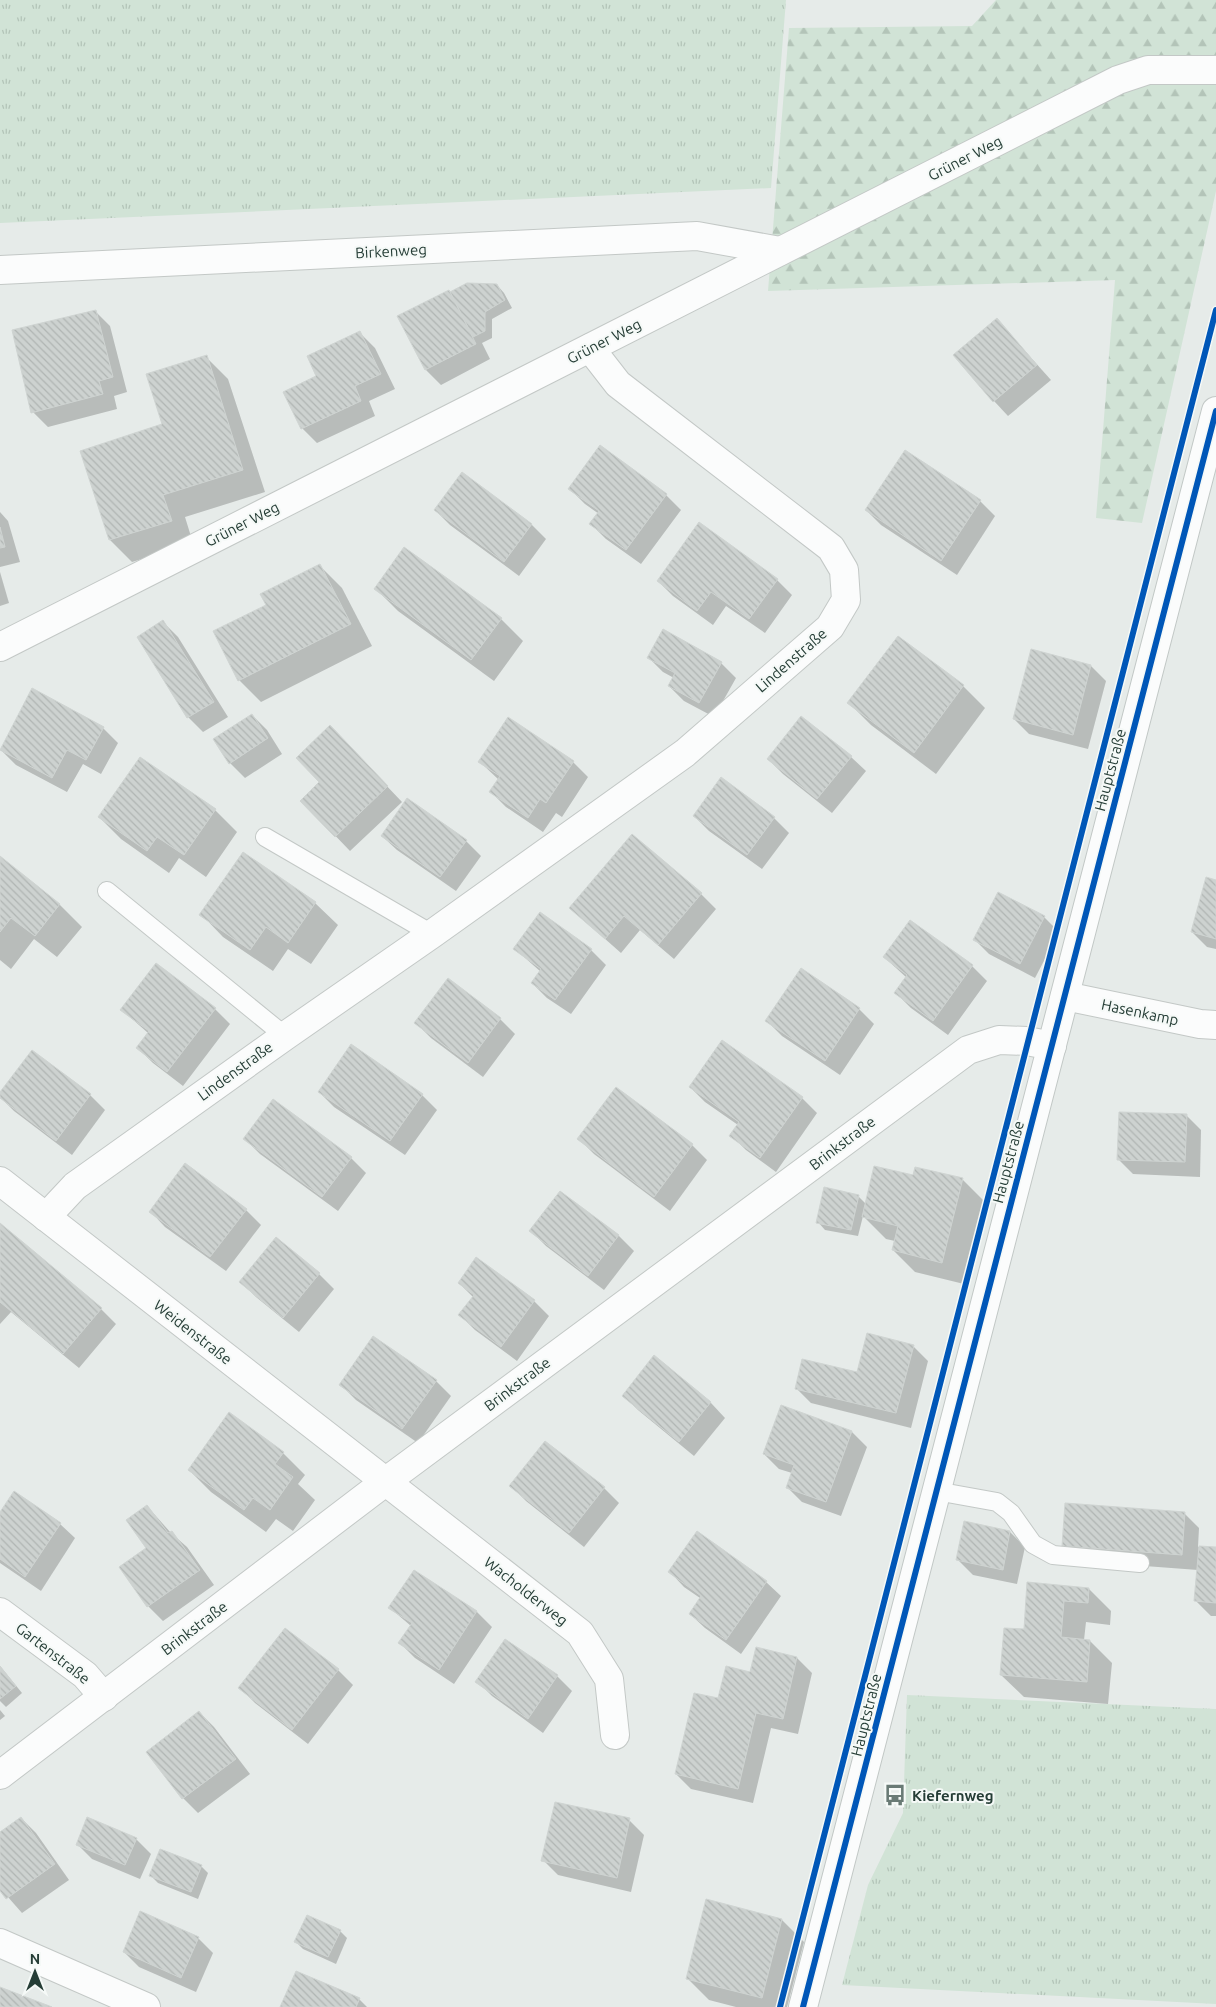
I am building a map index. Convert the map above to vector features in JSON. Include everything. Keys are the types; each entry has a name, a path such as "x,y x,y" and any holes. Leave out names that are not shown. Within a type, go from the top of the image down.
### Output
{"street":[{"name":"Grüner Weg","path":"0,647 1118,80 1148,70 1216,70"},
{"name":"Birkenweg","path":"0,270 697,236 780,251"},
{"name":"Lindenstraße","path":"46,1217 75,1186 685,753 830,627 846,600 844,570 831,548 618,384 590,348"},
{"name":"Hauptstraße","path":"803,2007 1216,411"},
{"name":"Hasenkamp","path":"1065,996 1200,1024 1216,1025"},
{"name":"Brinkstraße","path":"0,1775 385,1482 968,1050 999,1040 1027,1041 1052,1046"},
{"name":"Weidenstraße","path":"0,1181 385,1482"},
{"name":"Wacholderweg","path":"385,1482 580,1633 609,1679 615,1735"},
{"name":"Gartenstraße","path":"0,1612 85,1675 104,1697"},
{"path":"0,1943 146,2007"}],"lane":[{"path":"265,837 432,934"},
{"path":"107,891 285,1036"},
{"path":"936,1491 997,1502 1011,1513 1033,1544 1053,1555 1140,1563"}],"green space":[{"path":"0,0 786,0 771,188 0,223"},
{"path":"996,0 1216,0 1216,191 1142,523 1096,518 1115,280 768,291 789,28 972,26"},
{"path":"907,1695 1216,1709 1216,2004 842,1985 868,1885 903,1813"}],"building":[{"path":"467,283 497,284 505,300 485,312 485,331 473,337 450,292"},
{"path":"449,290 476,344 425,370 397,316"},
{"path":"96,310 113,377 99,381 103,394 31,413 12,330"},
{"path":"997,318 1037,365 993,402 953,355"},
{"path":"360,331 381,374 355,386 361,401 301,429 283,392 316,376 307,356"},
{"path":"207,355 243,470 163,495 172,521 109,540 80,451 162,424 146,374"},
{"path":"600,445 667,494 626,550 589,524 599,511 568,489"},
{"path":"905,450 981,500 941,561 865,510"},
{"path":"462,472 532,524 504,562 434,510"},
{"path":"699,522 778,579 749,619 711,592 697,611 657,581"},
{"path":"0,527 5,547 0,548"},
{"path":"404,547 502,618 471,660 374,589"},
{"path":"320,564 351,624 238,681 213,631 266,605 260,594"},
{"path":"163,620 214,702 187,718 137,637"},
{"path":"663,629 722,662 699,703 668,686 675,673 647,658"},
{"path":"898,636 964,685 914,753 847,703"},
{"path":"1031,649 1091,665 1073,735 1013,719"},
{"path":"32,688 104,727 86,760 67,750 52,778 0,750"},
{"path":"252,714 268,738 229,764 213,739"},
{"path":"801,716 852,756 817,799 767,759"},
{"path":"508,717 574,761 546,803 540,799 528,818 489,792 500,776 478,762"},
{"path":"330,725 388,786 335,837 300,801 319,782 296,758"},
{"path":"140,757 216,809 184,855 157,837 147,851 98,817"},
{"path":"721,777 775,817 747,855 693,816"},
{"path":"407,798 467,840 440,877 381,836"},
{"path":"632,834 702,893 658,945 624,916 605,939 569,908"},
{"path":"243,852 316,902 288,943 266,927 250,950 199,915"},
{"path":"0,856 60,904 35,936 11,918 0,932"},
{"path":"1206,877 1216,880 1216,939 1191,932"},
{"path":"998,892 1045,916 1020,964 973,940"},
{"path":"540,912 592,949 555,1000 531,983 541,969 513,949"},
{"path":"910,920 973,965 933,1021 894,993 907,975 883,957"},
{"path":"156,963 216,1008 167,1072 136,1048 149,1031 120,1010"},
{"path":"801,968 860,1008 825,1061 765,1021"},
{"path":"448,978 501,1018 468,1063 414,1023"},
{"path":"722,1040 803,1097 760,1158 729,1136 739,1122 689,1087"},
{"path":"351,1044 423,1094 390,1141 318,1092"},
{"path":"32,1050 91,1094 56,1141 0,1098 0,1092"},
{"path":"616,1087 693,1144 654,1197 577,1139"},
{"path":"273,1099 352,1157 322,1197 243,1139"},
{"path":"1119,1112 1187,1114 1185,1162 1117,1160"},
{"path":"185,1163 247,1209 210,1257 149,1212"},
{"path":"874,1166 913,1175 915,1167 963,1178 942,1263 892,1250 898,1226 862,1217"},
{"path":"824,1187 859,1195 851,1230 816,1223"},
{"path":"560,1191 619,1235 588,1276 529,1231"},
{"path":"0,1223 102,1308 63,1354 0,1302"},
{"path":"276,1237 320,1273 283,1318 239,1282"},
{"path":"476,1257 535,1300 501,1347 458,1315 474,1295 458,1283"},
{"path":"867,1333 914,1345 896,1413 795,1389 802,1359 857,1372"},
{"path":"373,1336 437,1380 402,1429 339,1385"},
{"path":"654,1355 711,1402 679,1442 622,1396"},
{"path":"781,1405 852,1431 826,1502 786,1488 794,1465 763,1454"},
{"path":"229,1412 284,1452 275,1464 293,1477 270,1510 253,1498 244,1510 188,1470"},
{"path":"545,1441 605,1487 569,1533 509,1486"},
{"path":"14,1491 61,1523 25,1577 0,1559 0,1512"},
{"path":"1065,1503 1185,1512 1182,1555 1062,1546"},
{"path":"147,1505 168,1533 172,1531 200,1570 147,1607 119,1567 146,1548 126,1520"},
{"path":"964,1521 1010,1531 1003,1570 956,1560"},
{"path":"697,1531 767,1581 726,1640 689,1614 701,1596 668,1572"},
{"path":"1199,1546 1216,1547 1216,1603 1194,1601"},
{"path":"414,1570 477,1611 439,1670 398,1643 412,1623 388,1608"},
{"path":"1027,1582 1089,1588 1088,1603 1064,1601 1061,1637 1090,1640 1087,1682 1000,1675 1004,1628 1024,1629"},
{"path":"285,1628 339,1669 292,1730 238,1688"},
{"path":"505,1639 558,1675 528,1719 475,1682"},
{"path":"756,1647 797,1657 783,1719 756,1713 738,1789 675,1774 694,1693 718,1698 726,1666 750,1672"},
{"path":"0,1666 16,1686 0,1699"},
{"path":"199,1711 236,1759 182,1799 146,1752"},
{"path":"555,1802 630,1818 617,1878 541,1861"},
{"path":"21,1817 55,1864 6,1899 0,1891 0,1832"},
{"path":"87,1817 137,1838 125,1865 76,1845"},
{"path":"160,1849 202,1865 191,1892 149,1876"},
{"path":"706,1899 782,1919 762,1998 686,1979"},
{"path":"140,1911 199,1937 181,1978 123,1952"},
{"path":"307,1915 341,1930 328,1957 294,1942"},
{"path":"296,1971 360,1998 356,2007 280,2007"},
{"path":"0,1987 52,2007 0,2007"}],"cycle path":[{"path":"780,2007 1216,310"},
{"path":"803,2007 1216,411"}],"place":[{"name":"Kiefernweg","path":"895,1795"}]}
